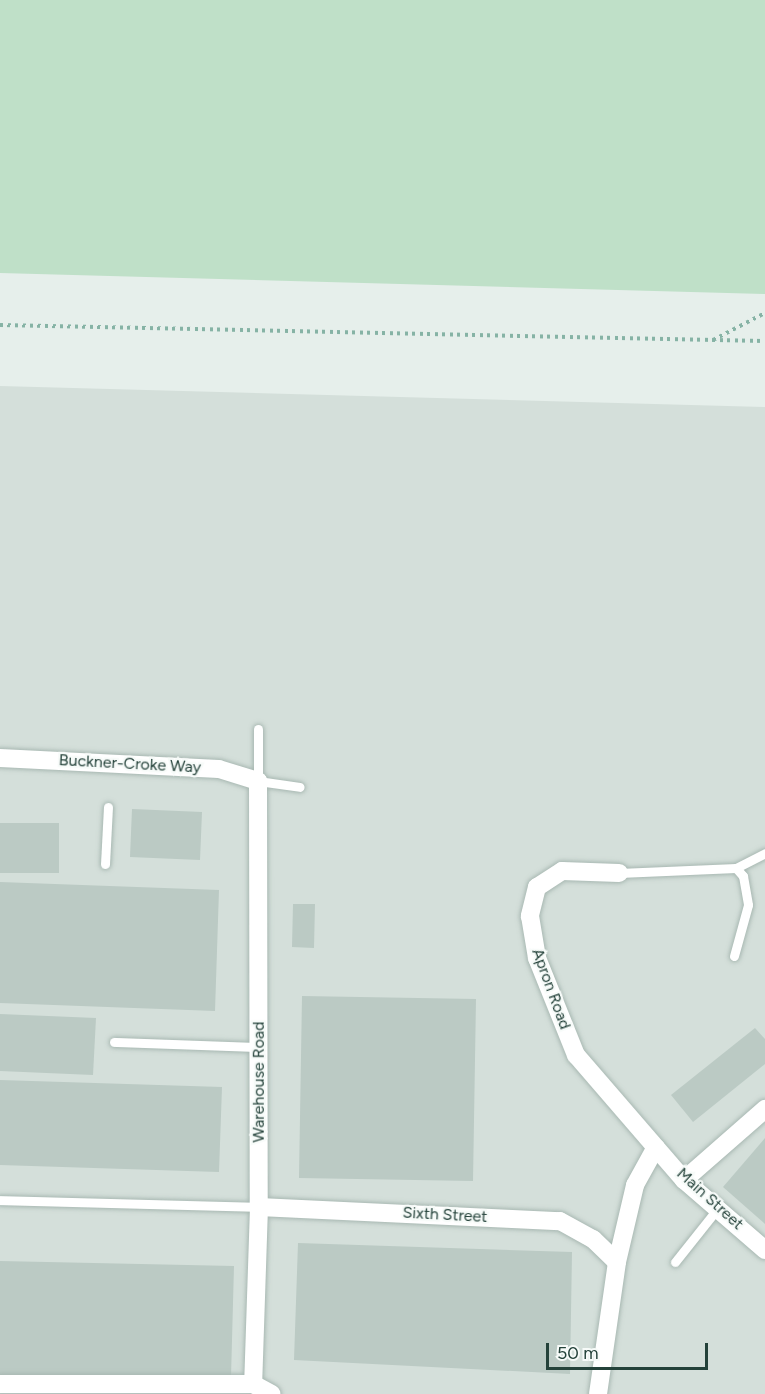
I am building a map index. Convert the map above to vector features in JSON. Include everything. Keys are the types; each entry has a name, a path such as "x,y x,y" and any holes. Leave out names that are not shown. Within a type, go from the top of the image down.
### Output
{"street":[{"name":"Buckner-Croke Way","path":"0,758 219,769 258,781"},
{"name":"Warehouse Road","path":"254,1384 259,1207 258,781"},
{"name":"Apron Road","path":"619,873 562,871 537,887 531,916 537,958 576,1054 657,1147"},
{"path":"684,1180 765,1109"},
{"name":"Main Street","path":"657,1147 684,1180 765,1250"},
{"path":"597,1394 617,1262 635,1185 657,1147"},
{"name":"Sixth Street","path":"259,1207 560,1221 593,1239 617,1262"},
{"path":"0,1384 254,1384 273,1394"}],"lane":[{"path":"258,729 258,781 300,787"},
{"path":"105,864 108,807"},
{"path":"619,873 736,868 765,853"},
{"path":"734,956 748,904 743,876 736,868"},
{"path":"114,1042 259,1047"},
{"path":"0,1200 259,1207"},
{"path":"675,1262 718,1208"}],"path":[{"path":"712,340 765,313"},
{"path":"0,325 765,341"}],"shaded area":[{"path":"0,386 765,407 765,1394 0,1394"}],"green space":[{"path":"0,0 765,0 765,294 0,273"}],"building":[{"path":"132,809 202,812 200,860 130,857"},
{"path":"0,823 59,823 59,873 0,873"},
{"path":"0,882 219,890 215,1011 0,1003"},
{"path":"293,904 315,904 314,948 292,947"},
{"path":"302,996 476,999 473,1181 299,1178"},
{"path":"0,1014 96,1018 93,1075 0,1071"},
{"path":"755,1028 765,1039 765,1064 693,1122 671,1095"},
{"path":"0,1080 222,1087 219,1172 0,1165"},
{"path":"765,1138 765,1224 723,1187"},
{"path":"298,1243 572,1252 570,1374 294,1360"},
{"path":"0,1261 234,1266 231,1377 0,1380"}]}
